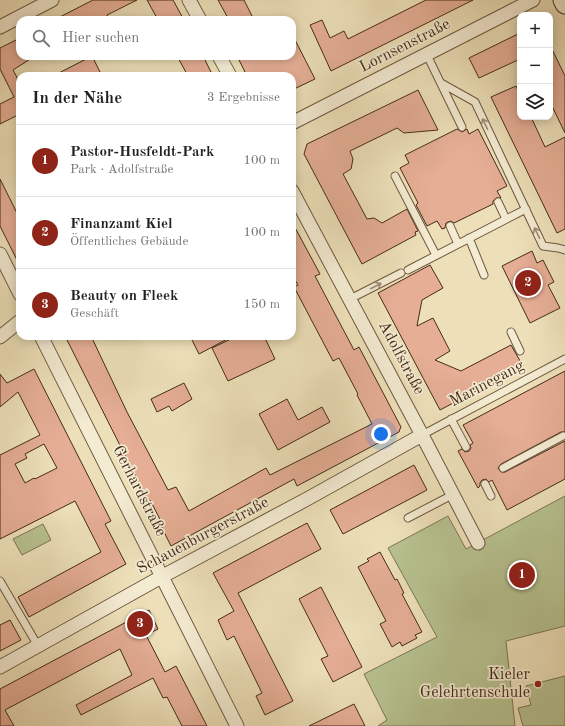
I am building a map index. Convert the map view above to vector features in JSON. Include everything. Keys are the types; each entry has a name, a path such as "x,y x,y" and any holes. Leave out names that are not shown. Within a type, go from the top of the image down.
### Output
{"street":[{"path":"21,16 52,0"},
{"path":"189,0 198,16"},
{"name":"Lornsenstraße","path":"296,121 533,0"},
{"path":"563,0 565,4"},
{"path":"0,27 16,19"},
{"path":"221,60 228,72"},
{"name":"Adolfstraße","path":"296,199 478,543"},
{"path":"0,254 16,286"},
{"path":"0,337 16,324"},
{"name":"Gerhardstraße","path":"43,340 163,576 237,726"},
{"name":"Schauenburgerstraße","path":"0,667 163,576 307,500 422,435"}],"lane":[{"path":"427,55 462,126"},
{"path":"441,83 475,102 544,246 565,250"},
{"path":"395,176 436,255"},
{"path":"498,202 506,219"},
{"path":"408,270 526,209"},
{"path":"450,226 458,244"},
{"path":"469,238 484,275"},
{"path":"350,300 401,273"},
{"path":"511,332 520,351"},
{"name":"Marinegang","path":"422,435 565,359"},
{"path":"451,419 466,447"},
{"path":"503,468 563,436"},
{"path":"485,484 491,496"},
{"path":"408,518 452,495"},
{"path":"0,580 38,646"}],"green space":[{"path":"565,496 565,626 506,641 515,726 378,726 387,720 364,674 437,637 388,548 448,516 466,549"},
{"path":"43,524 51,540 22,555 13,539"},
{"path":"565,676 565,726 523,726 518,708 531,705 526,686"}],"building":[{"path":"93,0 137,0 107,16 62,16"},
{"path":"147,0 173,0 182,16 156,16"},
{"path":"218,0 244,0 252,16 227,16"},
{"path":"426,0 473,0 331,71 310,25 322,20 330,38 344,31 348,39"},
{"path":"517,34 517,60 479,78 469,58"},
{"path":"16,40 16,60 29,60 13,70 16,76 16,116 0,124 0,104 14,97 0,69 0,48"},
{"path":"296,42 315,79 296,88 296,72 245,72 239,60 296,60"},
{"path":"553,51 565,76 565,133 553,108"},
{"path":"84,60 94,60 100,72 61,72"},
{"path":"179,60 205,60 211,72 186,72"},
{"path":"516,86 517,120 532,120 545,147 565,137 565,229 557,233 491,97"},
{"path":"418,90 438,130 404,133 397,128 350,151 353,159 351,169 343,174 367,219 374,218 382,223 407,209 418,231 415,232 416,235 362,264 304,154 307,144"},
{"path":"457,129 462,132 467,129 469,134 478,129 507,186 497,191 501,198 496,198 493,201 493,204 454,223 451,221 446,223 445,228 442,229 437,221 427,226 416,205 418,203 400,168 409,163 405,155"},
{"path":"0,179 16,211 16,258 0,226"},
{"path":"296,229 320,274 315,276 354,350 359,347 401,427 399,432 297,486 294,479 171,546 161,526 163,525 150,500 148,501 67,340 93,340 127,412 168,490 176,487 189,511 266,468 270,475 372,424 339,358 333,361 296,291 296,286 298,285 296,282"},
{"path":"532,251 537,263 543,260 554,282 548,285 560,308 530,323 502,266"},
{"path":"430,265 443,288 422,300 417,326 433,318 450,351 435,360 461,371 511,345 523,366 440,410 378,293"},
{"path":"192,340 225,340 199,354"},
{"path":"229,340 266,340 275,359 228,381 212,348"},
{"path":"34,369 111,521 105,524 126,564 29,617 18,597 101,552 75,501 0,539 0,455 40,435 18,392 0,407 0,374 7,383","holes":["44,444 57,468 25,483 15,464 27,458 25,454"]},
{"path":"565,371 565,432 561,432 501,464 498,468 501,472 505,472 565,441 565,479 507,510 492,480 489,482 486,479 482,480 478,488 458,451 462,449 465,452 469,451 471,448 470,445 473,443 463,425"},
{"path":"184,383 192,399 172,411 169,406 157,412 151,399"},
{"path":"287,399 298,420 322,407 330,422 278,450 259,414"},
{"path":"414,465 427,490 343,534 330,510"},
{"path":"307,523 321,549 238,593 293,701 265,715 256,696 262,693 234,636 227,640 218,620 234,611 213,573"},
{"path":"380,552 395,580 397,579 404,593 402,594 422,632 415,635 417,638 402,646 400,642 392,647 380,624 386,621 358,567 369,561 367,559"},
{"path":"321,587 362,667 333,682 321,659 328,656 299,599"},
{"path":"149,610 158,629 146,635 165,672 176,666 207,726 182,726 167,697 163,698 153,678 81,715 76,705 132,675 120,649 5,710 14,726 0,726 0,689"},
{"path":"10,620 21,640 0,651 0,625"},
{"path":"354,704 365,726 309,726"}],"place":[{"name":"Finanzamt Kiel","path":"528,283"},
{"name":"Pastor-Husfeldt-Park","path":"522,575"},
{"name":"Beauty on Fleek","path":"140,624"},
{"name":"Kieler Gelehrtenschule","path":"538,684"}]}
